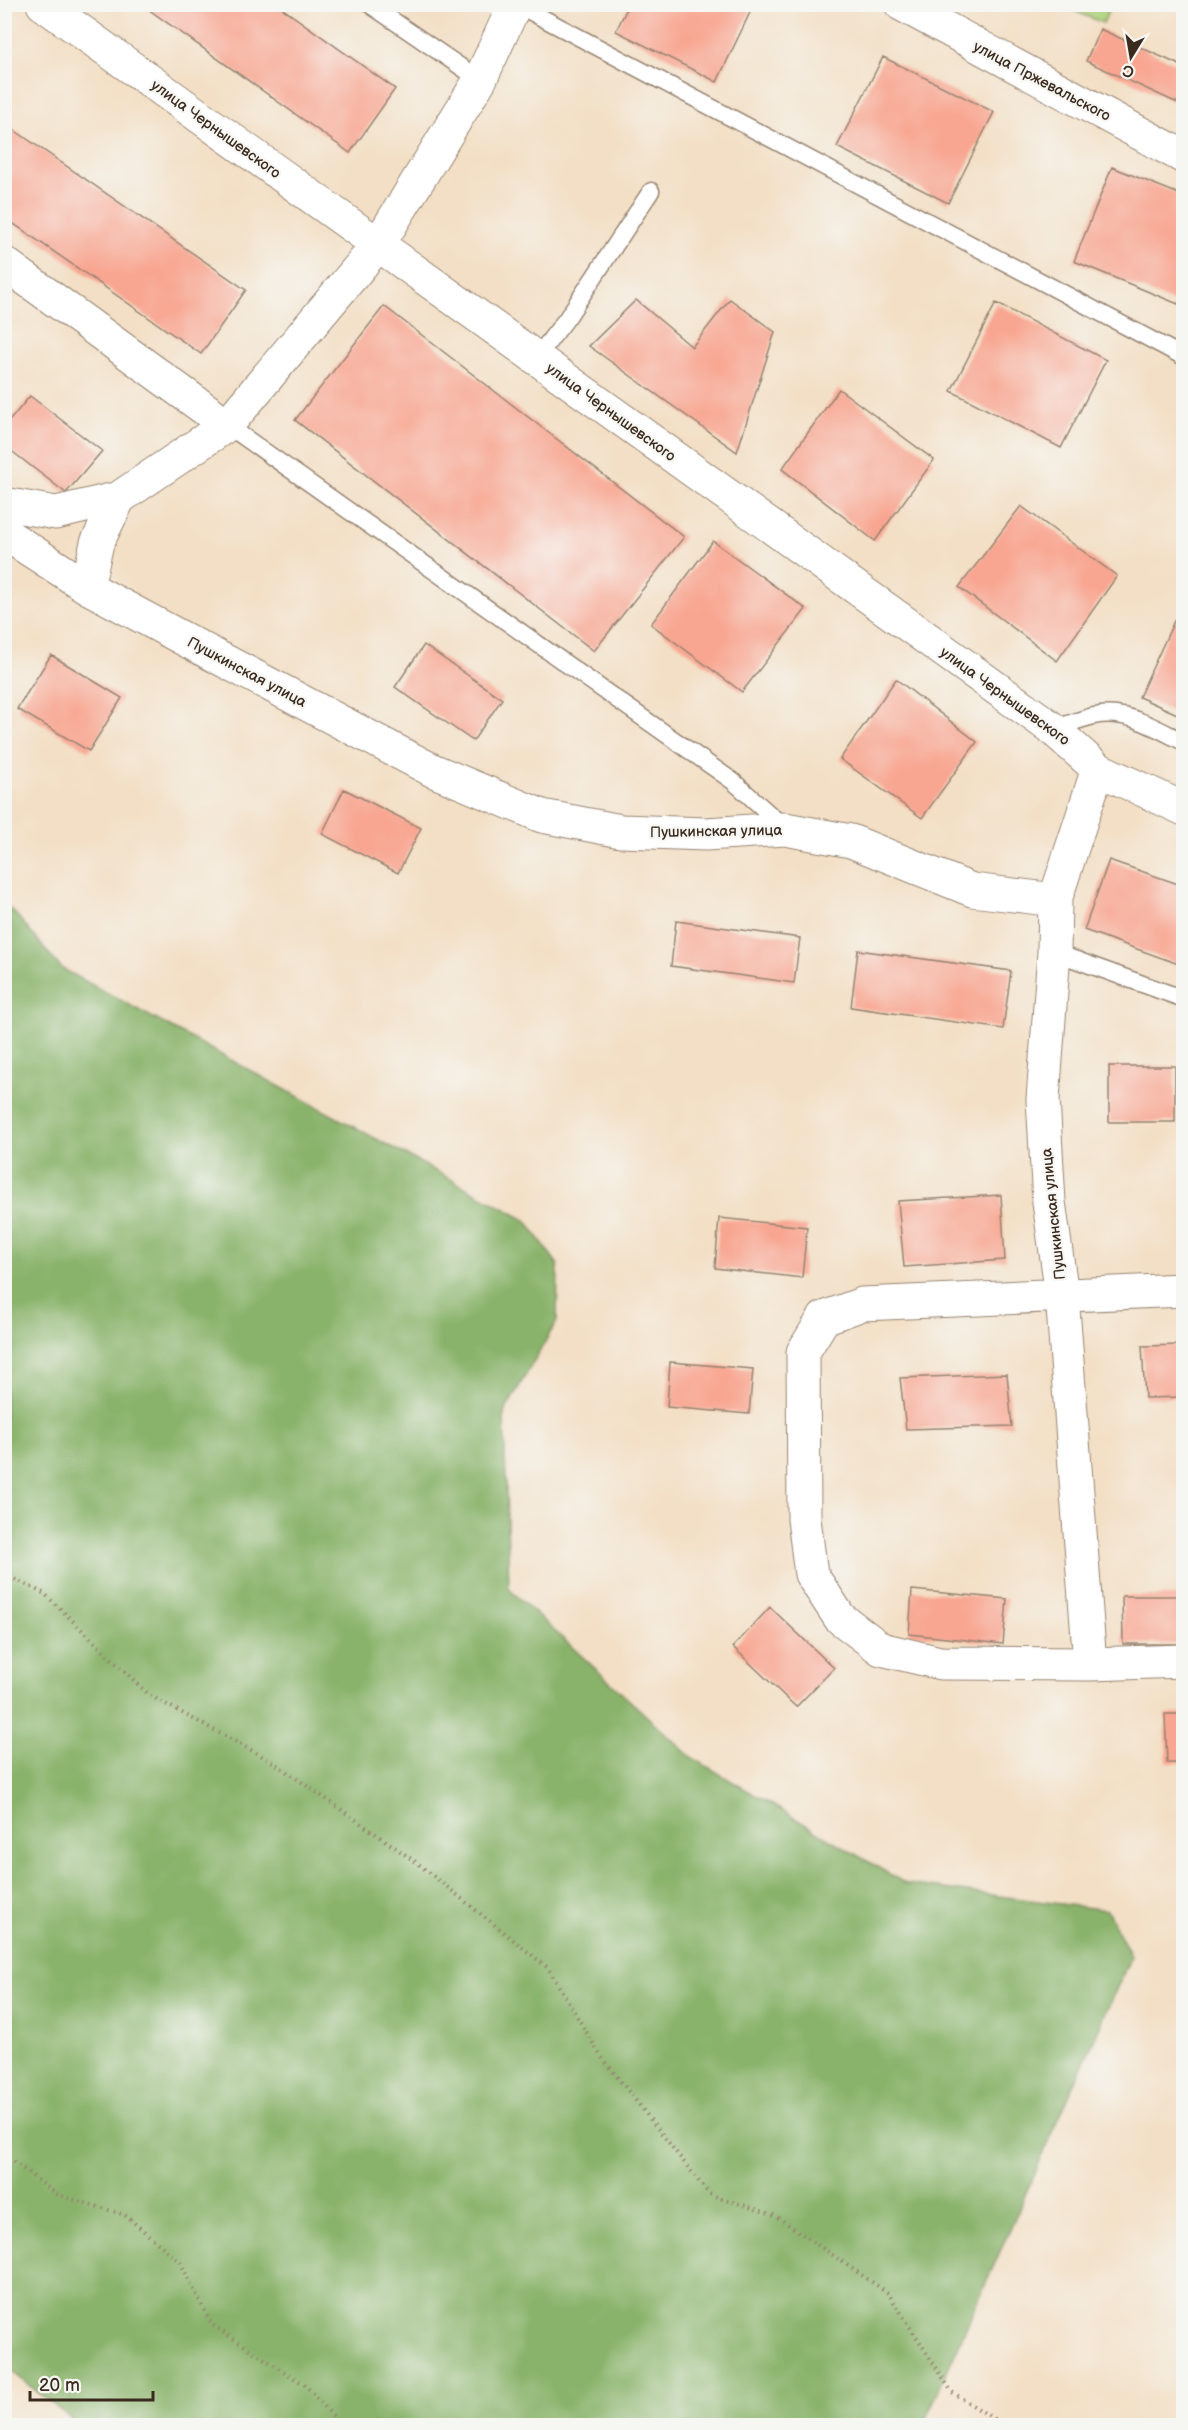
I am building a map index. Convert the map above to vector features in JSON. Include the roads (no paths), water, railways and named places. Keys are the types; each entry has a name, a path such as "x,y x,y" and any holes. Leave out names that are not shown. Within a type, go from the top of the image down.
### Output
{"street":[{"name":"улица Чернышевского","path":"43,4 1053,729 1098,769 1184,809"},
{"path":"4,504 56,513 119,498 226,425 378,246 480,80 515,4"},
{"name":"улица Пржевальского","path":"902,4 1184,157"},
{"path":"4,263 226,425"},
{"path":"87,587 97,543 119,498"},
{"name":"Пушкинская улица","path":"4,533 87,587 432,770 542,816 621,831 706,834 785,829 851,841 972,890 1055,900 1054,952 1042,1099 1048,1202 1062,1295"},
{"path":"1055,900 1098,769"},
{"name":"Пушкинская улица","path":"1184,1290 862,1304 824,1318 803,1352 804,1519 811,1574 840,1618 881,1649 940,1663 1090,1664 1184,1660"},
{"path":"1062,1295 1090,1664"}],"lane":[{"path":"369,4 480,80"},
{"path":"515,4 1184,357"},
{"path":"537,357 567,318 651,191"},
{"path":"226,425 734,782 785,829"},
{"path":"1053,729 1094,716 1113,714 1132,717 1184,741"},
{"path":"1054,952 1184,999"}]}
